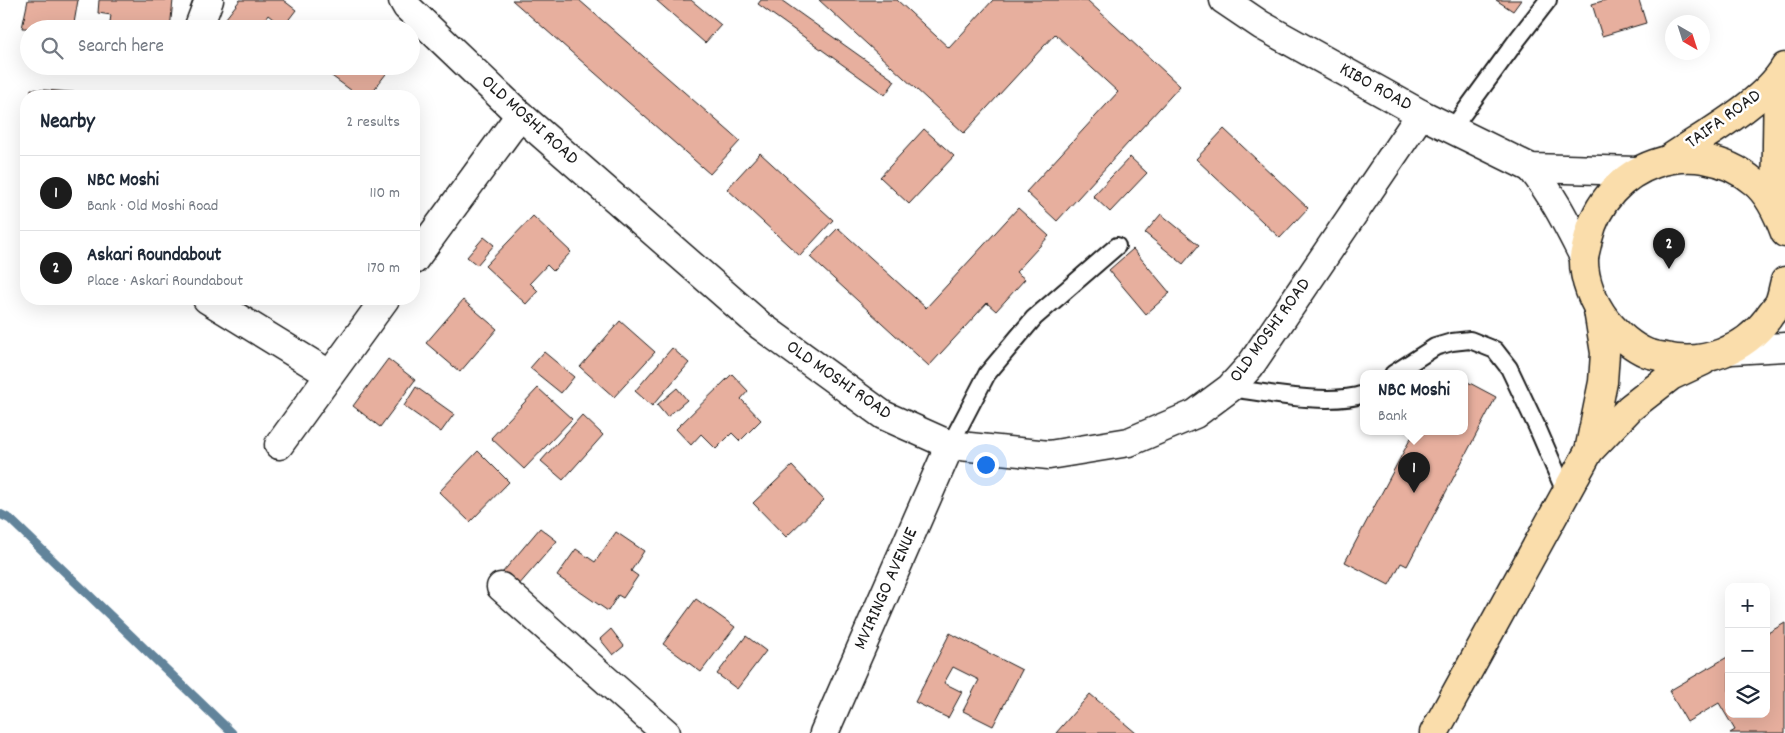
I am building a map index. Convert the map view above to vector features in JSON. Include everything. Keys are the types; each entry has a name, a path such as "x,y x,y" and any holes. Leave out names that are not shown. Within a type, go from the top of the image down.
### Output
{"highway":[{"name":"TAIFA ROAD","path":"1669,159 1744,108 1782,73"},
{"name":"TAIFA ROAD","path":"1780,221 1782,73"},
{"path":"1589,451 1604,382 1605,352 1598,310 1588,285 1584,257 1592,222 1609,194 1636,171 1669,159 1692,157 1726,164 1755,182 1780,221"},
{"path":"1434,733 1589,451 1630,408 1671,376 1721,354 1758,331 1778,303 1785,281"},
{"path":"1598,310 1619,336 1647,353 1679,360 1721,354"}],"street":[{"path":"201,20 209,0"},
{"name":"OLD MOSHI ROAD","path":"403,0 407,8 420,20"},
{"name":"KIBO ROAD","path":"1224,0 1261,25 1421,114 1531,168 1544,184 1558,207 1584,257"},
{"name":"OLD MOSHI ROAD","path":"420,20 520,115 760,326 883,415 950,445 1049,455 1129,442 1195,414 1230,388 1250,366 1421,114"},
{"path":"420,252 520,115"},
{"name":"KIBO ROAD","path":"1531,168 1636,171"},
{"path":"217,305 329,374"},
{"path":"279,445 381,305"},
{"path":"1721,354 1785,347"},
{"name":"MVIRINGO AVENUE","path":"824,733 950,445"},
{"path":"501,587 666,733"}],"lane":[{"path":"1452,129 1548,0"},
{"path":"950,445 987,374 1034,318 1117,246"},
{"path":"1399,370 1435,347 1452,342 1470,340 1495,350 1509,368 1566,494"},
{"path":"1230,388 1299,398 1346,398 1360,395"}],"building":[{"path":"28,0 78,0 75,20 24,20"},
{"path":"99,0 173,0 171,20 110,20 111,15 98,13"},
{"path":"240,0 283,0 296,10 288,20 274,20 268,15 264,20 224,20"},
{"path":"512,0 579,0 740,141 710,174"},
{"path":"656,0 691,0 721,25 705,43"},
{"path":"761,0 781,0 895,81 885,95 758,4"},
{"path":"819,0 897,0 949,48 993,0 1087,0 1180,86 1057,221 1026,192 1118,92 1055,34 964,133"},
{"path":"1496,0 1521,0 1513,11"},
{"path":"1606,0 1639,0 1646,23 1602,36 1592,4"},
{"path":"330,75 385,75 374,90 351,90"},
{"path":"924,129 954,156 909,204 880,177"},
{"path":"1224,129 1308,208 1280,238 1196,159"},
{"path":"760,153 833,220 800,256 727,189"},
{"path":"1130,157 1147,173 1110,212 1093,196"},
{"path":"1018,208 1049,236 1016,272 1025,279 996,311 987,303 929,366 810,257 838,228 926,308"},
{"path":"1161,214 1199,245 1183,264 1145,233"},
{"path":"533,216 571,252 553,271 547,265 530,283 538,291 526,304 485,266"},
{"path":"484,237 494,245 477,265 467,257"},
{"path":"1133,249 1170,293 1146,314 1109,270"},
{"path":"463,300 497,329 460,372 426,343"},
{"path":"620,321 655,352 614,397 580,367"},
{"path":"672,348 689,363 652,406 635,391"},
{"path":"544,352 574,377 561,393 530,368"},
{"path":"388,359 415,380 380,427 353,406"},
{"path":"732,374 748,391 741,399 761,420 740,441 732,433 716,449 701,434 691,445 676,429"},
{"path":"1468,382 1496,397 1407,566 1401,563 1389,585 1345,562 1412,435 1468,435"},
{"path":"416,387 454,414 441,432 404,406"},
{"path":"538,388 572,419 524,469 491,438"},
{"path":"677,388 687,400 667,417 657,405"},
{"path":"582,415 603,435 563,480 541,461"},
{"path":"478,451 509,482 470,522 439,492"},
{"path":"792,466 824,500 786,537 753,503"},
{"path":"540,528 557,541 518,586 502,573"},
{"path":"616,532 644,551 631,571 638,576 623,598 618,595 608,611 557,576 576,549 595,562"},
{"path":"696,599 735,627 701,672 663,644"},
{"path":"1785,623 1785,733 1730,733 1735,730 1728,718 1770,718 1770,632"},
{"path":"611,629 624,646 613,655 600,639"},
{"path":"950,633 1022,670 993,726 963,711 979,680 953,667 944,683 962,692 948,718 915,702"},
{"path":"746,636 766,651 737,689 717,674"},
{"path":"1725,658 1725,713 1719,703 1687,722 1669,691"},
{"path":"1090,694 1136,733 1056,733"}],"waterway":[{"path":"0,514 10,519 232,733"}],"place":[{"name":"Askari Roundabout","path":"1669,269"},
{"name":"NBC Moshi","path":"1414,493"}]}
